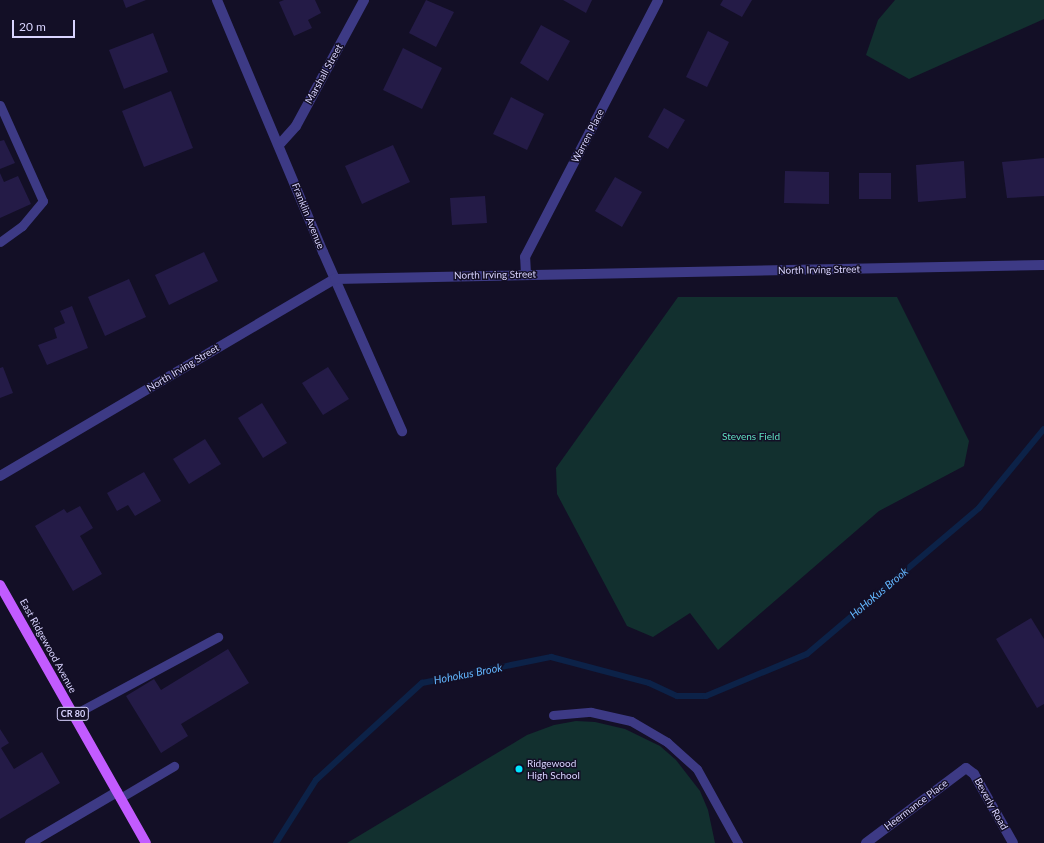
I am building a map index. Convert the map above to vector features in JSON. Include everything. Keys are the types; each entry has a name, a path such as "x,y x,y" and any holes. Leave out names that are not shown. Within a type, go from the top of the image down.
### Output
{"main road":[{"name":"East Ridgewood Avenue","path":"0,585 146,843"}],"street":[{"name":"Franklin Avenue","path":"217,0 335,279 402,431"},
{"name":"Marshall Street","path":"279,145 296,126 364,0"},
{"name":"Warren Place","path":"526,274 525,257 658,0"},
{"name":"North Irving Street","path":"0,476 335,279 526,274 661,274 1044,265"},
{"name":"Heermance Place","path":"866,843 966,768"},
{"name":"Beverly Road","path":"966,768 974,774 1013,843"},
{"path":"30,843 118,795"}],"lane":[{"path":"0,105 43,201 22,226 0,242"},
{"path":"73,714 218,637"},
{"path":"553,715 591,712 631,721 667,742 697,769 738,843"},
{"path":"118,795 174,766"}],"green space":[{"path":"895,0 1044,0 1044,19 909,79 866,55 878,20"},
{"name":"Stevens Field","path":"678,297 897,297 969,441 964,466 879,511 718,650 690,613 653,637 627,626 557,494 556,468"},
{"path":"576,721 595,722 625,729 660,746 676,760 700,791 708,810 715,843 347,843 527,735 554,725"}],"building":[{"path":"123,0 146,0 126,8"},
{"path":"284,0 315,0 321,13 308,20 312,28 294,36 279,2"},
{"path":"426,0 454,12 436,47 409,33"},
{"path":"563,0 592,0 586,13"},
{"path":"723,0 752,0 742,17 720,5"},
{"path":"541,25 570,41 548,81 520,63"},
{"path":"708,31 729,42 707,87 686,77"},
{"path":"153,33 168,72 124,89 109,50"},
{"path":"403,48 442,68 422,109 383,90"},
{"path":"171,91 193,148 144,167 122,111"},
{"path":"511,97 544,114 527,150 493,134"},
{"path":"664,108 685,120 668,149 648,137"},
{"path":"4,140 15,163 0,169 0,141"},
{"path":"393,145 410,182 362,204 345,166"},
{"path":"1044,158 1044,196 1007,198 1002,162"},
{"path":"964,161 966,198 918,202 916,165"},
{"path":"785,171 829,172 829,204 784,203"},
{"path":"0,173 4,182 18,176 31,204 0,218"},
{"path":"859,173 891,173 891,199 859,199"},
{"path":"615,177 642,192 622,227 595,211"},
{"path":"485,196 487,223 452,225 450,198"},
{"path":"204,252 218,281 169,305 155,275"},
{"path":"129,279 146,317 105,336 88,297"},
{"path":"72,306 88,348 47,365 38,345 57,338 54,328 65,323 60,311"},
{"path":"3,367 13,393 0,398 0,368"},
{"path":"328,367 349,399 323,415 302,383"},
{"path":"262,403 287,443 263,458 238,418"},
{"path":"205,439 221,464 189,484 173,459"},
{"path":"144,472 161,501 135,516 128,505 117,511 107,493"},
{"path":"80,506 93,528 80,536 102,574 73,591 35,526 64,509 67,513"},
{"path":"1031,618 1044,639 1044,704 1037,708 996,639"},
{"path":"228,649 249,683 181,724 188,736 161,753 126,696 154,679 161,690"},
{"path":"0,729 9,743 1,748 14,769 42,752 60,783 0,819"}],"waterway":[{"name":"Hohokus Brook","path":"276,843 316,780 422,683 551,657 649,683 677,696 706,696 807,654 979,508 1044,429"}],"place":[{"name":"Ridgewood High School","path":"519,769"}],"water label":[{"name":"HoHoKus Brook","path":"879,593"}]}
